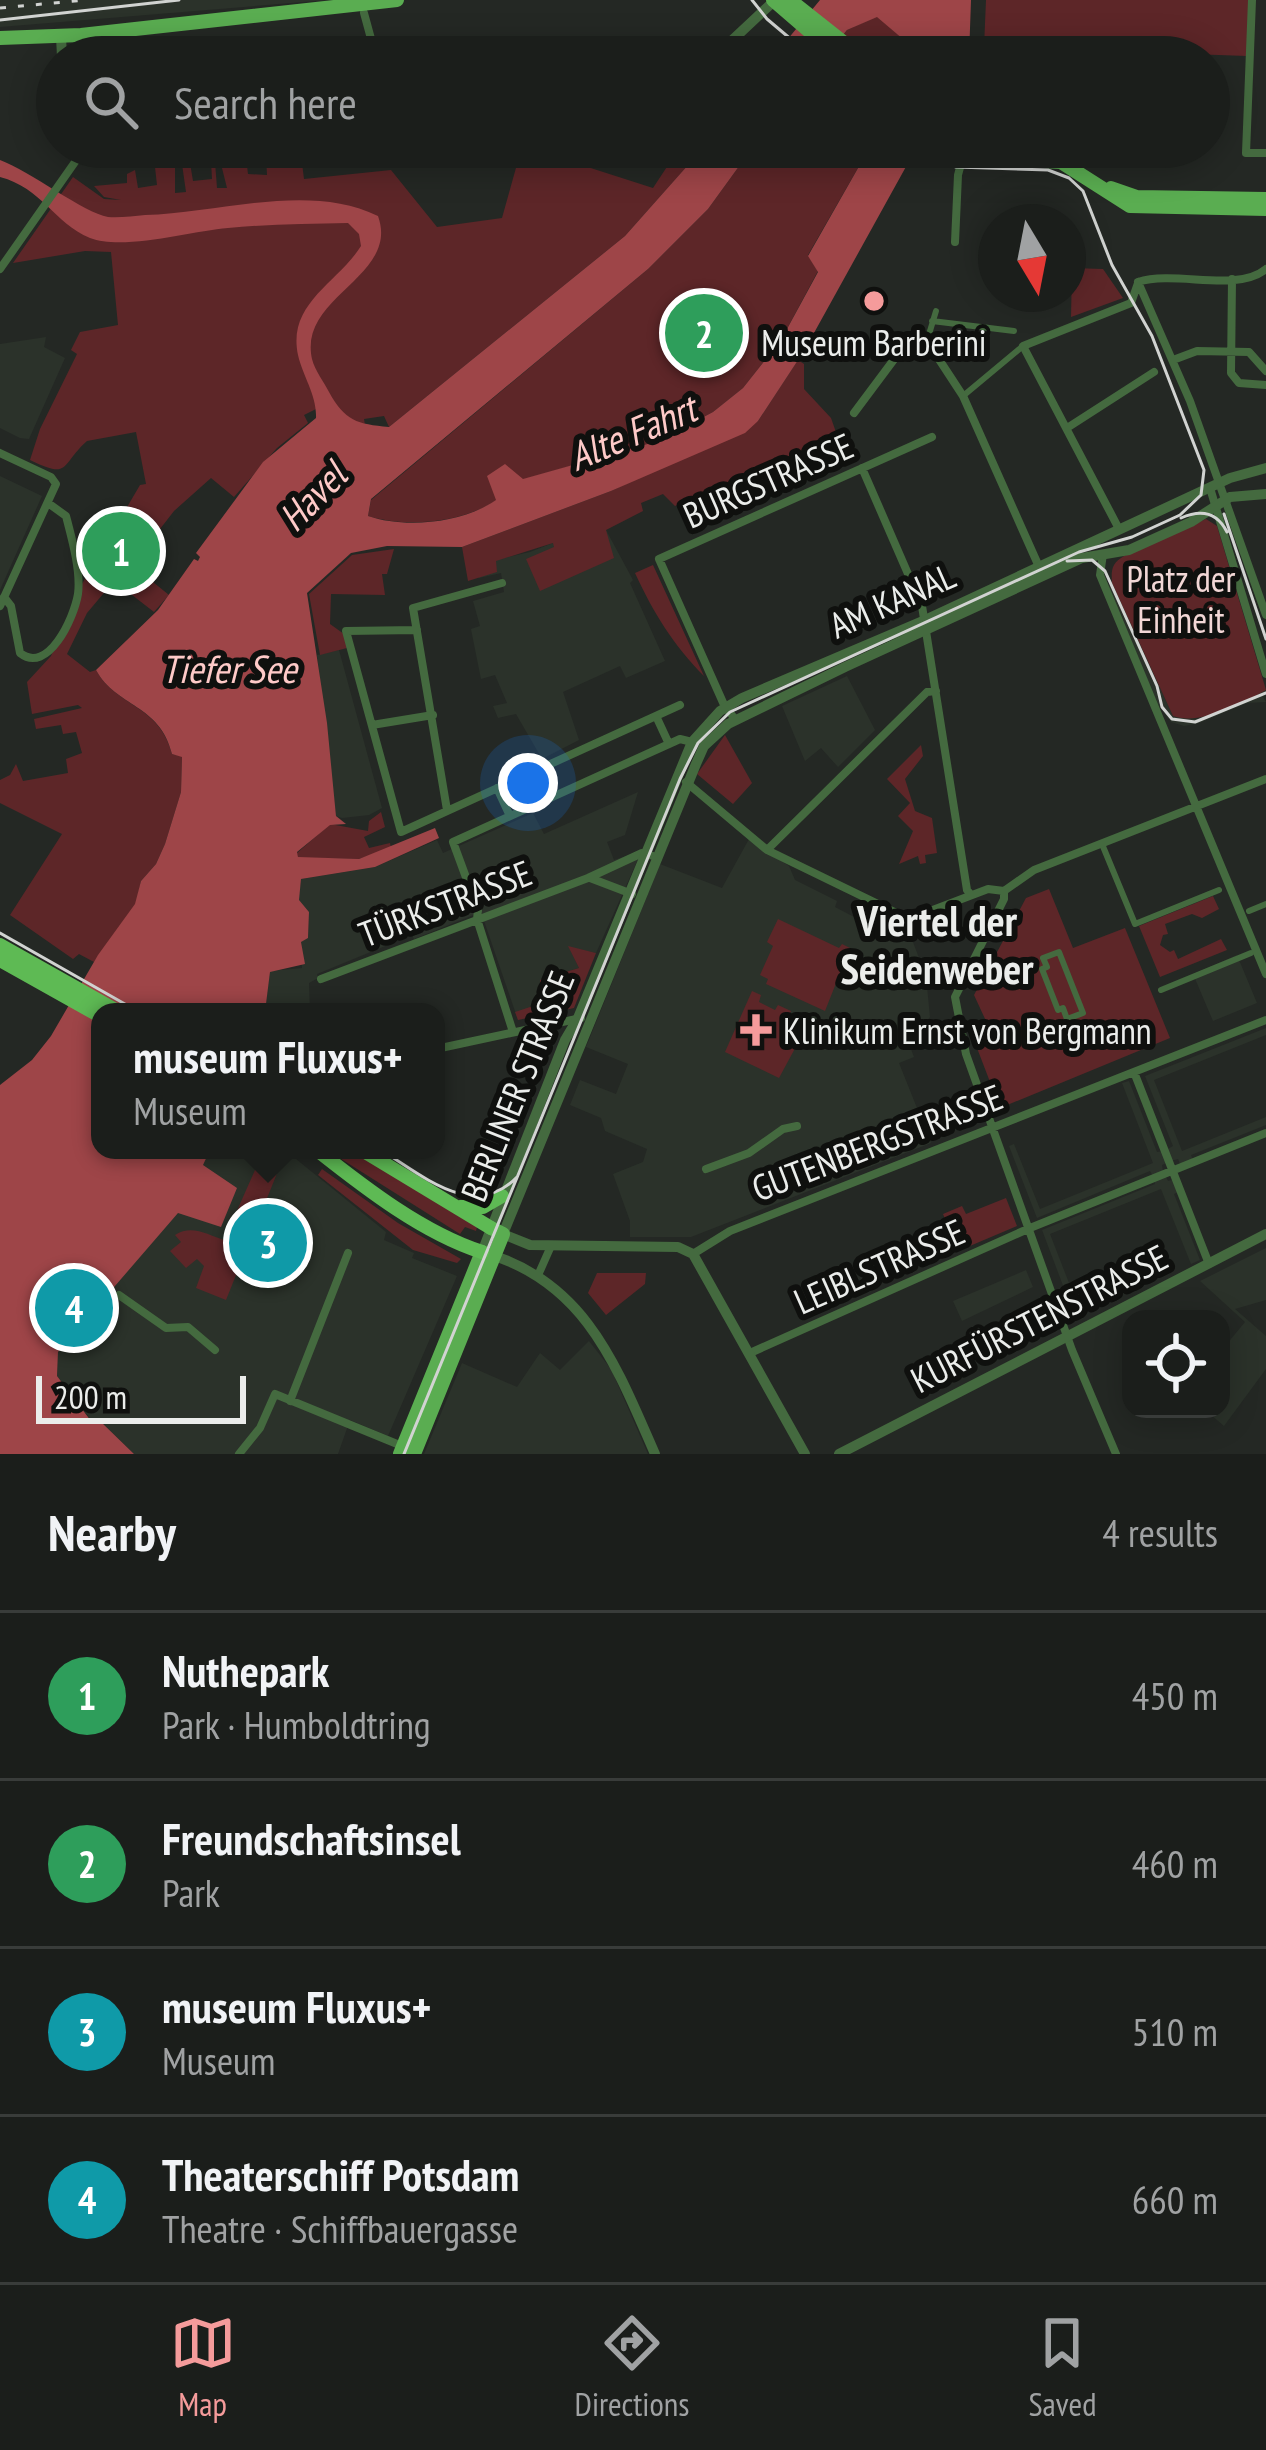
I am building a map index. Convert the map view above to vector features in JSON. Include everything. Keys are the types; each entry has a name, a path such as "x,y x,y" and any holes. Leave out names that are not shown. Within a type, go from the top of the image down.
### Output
{"highway":[{"path":"0,945 91,1009"},
{"path":"0,960 97,1003"},
{"path":"330,1159 404,1211 455,1241 489,1254"},
{"path":"377,1159 497,1231"},
{"path":"454,1207 476,1208 502,1196"}],"main road":[{"path":"61,36 397,0"},
{"path":"774,0 833,36"},
{"path":"793,8 819,36"},
{"path":"0,38 36,37"},
{"path":"1074,168 1130,206 1266,209"},
{"path":"1087,168 1110,187 1131,196 1266,199"},
{"name":"BERLINER STRASSE","path":"406,1451 497,1231"}],"street":[{"path":"736,36 774,0"},
{"path":"1252,0 1246,153 1266,153"},
{"path":"364,14 370,36"},
{"path":"0,268 68,168"},
{"path":"955,242 959,168"},
{"path":"1138,282 1158,275 1251,278 1266,269"},
{"path":"1232,279 1231,373 1235,380 1266,385"},
{"path":"963,396 1023,346 1131,303 1138,282"},
{"path":"1138,282 1173,360 1211,488 1266,615"},
{"path":"927,341 936,311"},
{"path":"932,321 1014,331"},
{"path":"854,413 910,338 927,341 963,396 1041,571"},
{"path":"1023,346 1124,530"},
{"path":"1173,360 1197,351 1266,352"},
{"path":"1249,352 1266,371"},
{"path":"1067,428 1154,373"},
{"name":"BURGSTRASSE","path":"736,720 725,707 659,559 932,437"},
{"path":"0,453 55,480 56,487 2,602 11,606 20,653 27,659 50,653 74,606 78,587 65,516 49,503"},
{"path":"862,468 916,586 971,895"},
{"path":"1262,468 1263,494"},
{"name":"AM KANAL","path":"698,744 736,720 926,626 1211,488 1262,468"},
{"name":"AM KANAL","path":"1041,571 1136,547 1220,504 1263,494"},
{"path":"1220,504 1266,674"},
{"name":"AM KANAL","path":"1102,554 1124,530"},
{"path":"1102,554 1100,574 1245,912 1266,974"},
{"path":"447,810 413,608 502,583"},
{"name":"AM KANAL","path":"698,744 725,707 926,626"},
{"path":"417,630 346,631 401,832 680,705"},
{"path":"767,850 927,692 936,691"},
{"path":"372,725 433,715"},
{"path":"656,716 669,744"},
{"path":"513,1032 478,910 452,842 680,739 698,744"},
{"name":"BERLINER STRASSE","path":"497,1231 502,1196 565,1040 583,1018 644,889 652,855 698,744"},
{"path":"1116,1454 966,1054 955,998 1004,891 1021,876 1266,778"},
{"path":"682,780 767,850 909,920 971,895 996,888 1004,891"},
{"path":"497,788 510,816"},
{"path":"1102,844 1135,924 1219,890"},
{"name":"BERLINER STRASSE","path":"497,1231 629,894 652,855"},
{"name":"TÜRKSTRASSE","path":"321,979 588,878 606,866 652,855"},
{"name":"TÜRKSTRASSE","path":"588,878 629,894"},
{"path":"629,894 644,889"},
{"path":"1245,912 1266,904"},
{"path":"1059,952 1082,1010 1067,1019 1063,1008 1058,1010 1042,969 1047,967 1043,958 1059,952"},
{"path":"1161,990 1251,953"},
{"path":"445,1047 583,1018"},
{"name":"GUTENBERGSTRASSE","path":"693,1253 730,1231 1266,1020"},
{"path":"1134,1072 1209,1264"},
{"path":"706,1169 749,1153 797,1126"},
{"name":"LEIBLSTRASSE","path":"750,1353 1030,1228 1266,1132"},
{"path":"497,1231 530,1245 678,1246 693,1253 805,1454"},
{"name":"KURFÜRSTENSTRASSE","path":"839,1454 1266,1234"},
{"path":"539,1273 551,1246"},
{"path":"290,1401 348,1253"},
{"path":"489,1254 539,1273 582,1318 619,1371 655,1454"},
{"path":"119,1295 166,1328 188,1327 215,1349"},
{"path":"239,1454 260,1428 274,1394 406,1451"}],"shaded area":[{"path":"0,0 328,0 0,27"},
{"path":"46,337 44,347 65,358 29,439 20,438 0,428 0,344"},
{"path":"0,476 42,496 0,590"},
{"path":"606,530 633,580 630,583 665,661 626,678 620,666 563,692 579,740 542,759 516,714 498,718 493,706 507,703 495,675 481,679 471,629 480,626 473,601 504,592 501,573 479,578 477,564 553,543 570,547"},
{"path":"1112,583 1173,716 1198,719 1266,690 1266,702 1247,703 1199,723 1171,722 1159,706 1117,612 1108,586"},
{"path":"339,650 382,808 369,815 342,818 336,816 317,655"},
{"path":"847,676 875,730 838,767 821,748 805,761 782,706"},
{"path":"638,792 625,835 607,842 614,860 641,851 596,953 569,947 579,968 563,973 572,987 518,1020 481,912 317,974 309,983 310,1003 266,1003 270,971 302,968 301,941 308,938 309,912 298,900 301,879 375,867 437,840 443,853 533,813 544,834"},
{"name":"Klinikum Ernst von Bergmann","path":"749,839 789,866 795,880 837,901 835,907 856,918 865,902 906,924 926,976 930,1017 909,1044 914,1057 899,1063 931,1143 691,1237 630,1237 630,1221 613,1174 643,1162 647,1149 605,1131 601,1118 570,1105 580,1080 616,1094 628,1064 586,1047 660,864 722,888"},
{"path":"1237,955 1257,1003 1213,1021 1193,974"},
{"path":"1266,1028 1266,1035 1154,1080 1182,1151 1266,1117 1266,1125 1191,1155 1193,1161 1181,1166 1178,1159 1171,1161 1166,1150 1173,1146 1145,1076"},
{"path":"1129,1081 1157,1152 1164,1151 1168,1162 1162,1165 1163,1172 1153,1176 1150,1171 1037,1218 1009,1146 1014,1144 1040,1209 1153,1163 1122,1083"},
{"path":"205,1159 296,1159 386,1232 384,1240 414,1253 412,1258 457,1276 388,1436 350,1420 338,1454 134,1454 99,1420 92,1421 57,1376 58,1352 90,1312 178,1212 218,1179 202,1165"},
{"path":"1165,1175 1168,1181 1175,1179 1180,1191 1174,1194 1200,1260 1191,1264 1161,1189 1050,1234 1083,1319 1076,1320 1042,1230 1155,1184 1154,1179"},
{"path":"1266,1248 1266,1300 1235,1309 1266,1336 1266,1369 1230,1418 1230,1340 1245,1322 1200,1281"},
{"path":"1026,1270 1033,1287 962,1321 953,1301"},
{"path":"589,1341 611,1369 648,1454 424,1454 462,1363 517,1387 540,1353 560,1370"}],"green space":[{"path":"986,0 1249,0 1247,56 1230,55 1230,36 984,36"},
{"path":"877,16 900,36 842,36"},
{"path":"155,168 175,168 175,193 186,192 183,168 191,168 193,181 212,179 211,168 215,168 217,188 227,188 222,168 247,168 248,174 267,175 267,168 303,168 304,179 391,170 437,227 502,218 516,168 591,168 653,188 666,168 685,168 625,236 389,427 384,416 364,419 365,425 316,418 316,409 304,415 308,423 277,448 234,497 211,478 174,511 132,565 169,595 154,612 114,581 87,613 67,654 90,672 96,670 114,692 157,725 172,754 182,756 181,792 165,844 141,881 136,904 94,962 79,954 73,959 10,915 62,834 0,803 0,780 16,764 23,781 68,773 66,759 82,753 76,732 63,734 61,725 36,729 34,719 82,708 32,714 27,682 51,656 79,589 140,485 146,484 136,432 87,441 59,469 30,460 77,354 71,350 80,332 118,325 111,252 85,251 13,263 73,177 104,199 121,200 104,197 94,186 127,183 127,174 135,170 138,188 157,185"},
{"path":"738,168 858,168 808,255 818,271 781,340 743,388 713,412 658,441 522,480 505,465 497,500 468,514 417,522 368,516 371,500 648,269 708,209"},
{"path":"1086,268 1103,269 1123,298 1086,312"},
{"path":"798,360 804,364 804,389 831,418 837,435 675,506 663,494 641,503 643,511 606,530 614,558 540,591 526,559 554,547 553,543 496,561 497,572 468,581 462,547 611,491 758,421"},
{"name":"Platz der Einheit","path":"1206,519 1217,526 1266,690 1221,712 1184,718 1173,716 1112,574 1124,556"},
{"path":"394,549 387,574 382,574 385,595 331,594 330,624 344,634 347,648 320,655 309,594 352,555"},
{"path":"653,565 704,676 665,628 635,573"},
{"path":"725,735 752,783 733,804 697,774"},
{"path":"921,745 923,756 905,779 915,811 932,818 937,853 925,855 926,863 920,864 918,856 899,864 913,831 898,816 910,803 887,779"},
{"path":"381,812 385,827 364,837 369,848 390,843 391,848 359,859 298,858 297,853 330,824 368,831 369,821"},
{"path":"1049,889 1073,948 1125,928 1170,1038 1000,1108 977,1048 986,1021 974,995 1026,898"},
{"path":"1213,896 1219,909 1202,918 1192,914 1165,924 1168,934 1160,945 1174,950 1178,959 1221,939 1227,950 1160,977 1139,926"},
{"path":"778,919 839,948 842,944 850,948 825,1011 766,984 768,979 760,975"},
{"path":"568,946 596,953 574,1008 518,1020 515,1012 542,1003 540,980 554,975 557,980 563,978 562,973 579,968"},
{"path":"752,991 761,995 759,1002 791,1011 788,1018 806,1028 779,1078 725,1052"},
{"path":"260,1159 272,1159 280,1166 226,1300 196,1288 204,1266 197,1259 186,1268 170,1251 181,1242 175,1235 188,1230 224,1240"},
{"path":"341,1159 366,1159 477,1227 476,1231 465,1227 460,1234"},
{"path":"322,1169 398,1223 461,1259 457,1263 413,1250 318,1175"},
{"path":"1006,1198 1017,1226 958,1251 943,1214 962,1206 966,1214"},
{"path":"597,1273 646,1273 645,1284 606,1315 588,1293"}],"water":[{"path":"820,0 971,0 970,36 899,36 877,17 842,36 790,36"},
{"name":"Tiefer See","path":"0,160 108,217 293,200 351,206 378,216 381,237 375,255 320,319 312,337 312,359 347,415 389,427 625,236 685,168 738,168 708,209 648,269 371,499 368,516 416,523 451,519 496,500 487,476 505,464 523,479 658,441 713,412 743,388 781,340 818,272 808,256 858,168 905,168 804,351 745,433 611,491 462,547 387,546 351,553 307,593 336,816 346,824 330,825 297,852 298,857 359,859 435,828 439,838 375,867 301,879 299,900 309,912 308,938 301,942 305,964 270,972 266,1003 91,1003 91,1159 206,1159 203,1165 237,1188 221,1227 178,1213 58,1352 57,1376 91,1421 99,1420 134,1454 0,1454 0,1085 32,1060 51,1036 98,955 135,904 141,881 165,844 181,792 182,757 172,754 158,725 115,692 96,670 158,610 194,559 198,561 196,553 263,462 316,418 298,355 300,321 361,246 359,234 348,223 243,227 138,241 90,238 27,189 0,177"}],"tram line":[{"path":"0,20 179,0"},
{"path":"752,0 787,36"},
{"path":"404,1454 698,743 730,712 1079,552 1132,537 1180,515 1201,495 1204,470 1152,336 1112,265 1083,191 1069,178 1048,170 987,168"},
{"path":"1181,518 1208,514 1227,532"},
{"path":"1224,514 1266,639"},
{"path":"1067,561 1092,560 1105,571 1162,707 1172,719 1195,722 1266,693"},
{"path":"0,933 123,1003"},
{"path":"396,1159 448,1190 466,1195 500,1190 517,1177"}],"railway":[{"path":"0,8 86,0"}],"place":[{"name":"Museum Barberini","path":"874,301"},
{"name":"Freundschaftsinsel","path":"704,333"},
{"name":"Nuthepark","path":"121,551"},
{"name":"Klinikum Ernst von Bergmann","path":"756,1030"},
{"name":"museum Fluxus+","path":"268,1243"},
{"name":"Theaterschiff Potsdam","path":"74,1308"}],"district":[{"name":"Viertel der Seidenweber","path":"937,944"}],"water label":[{"name":"Alte Fahrt","path":"632,432"},
{"name":"Havel","path":"312,496"}]}
